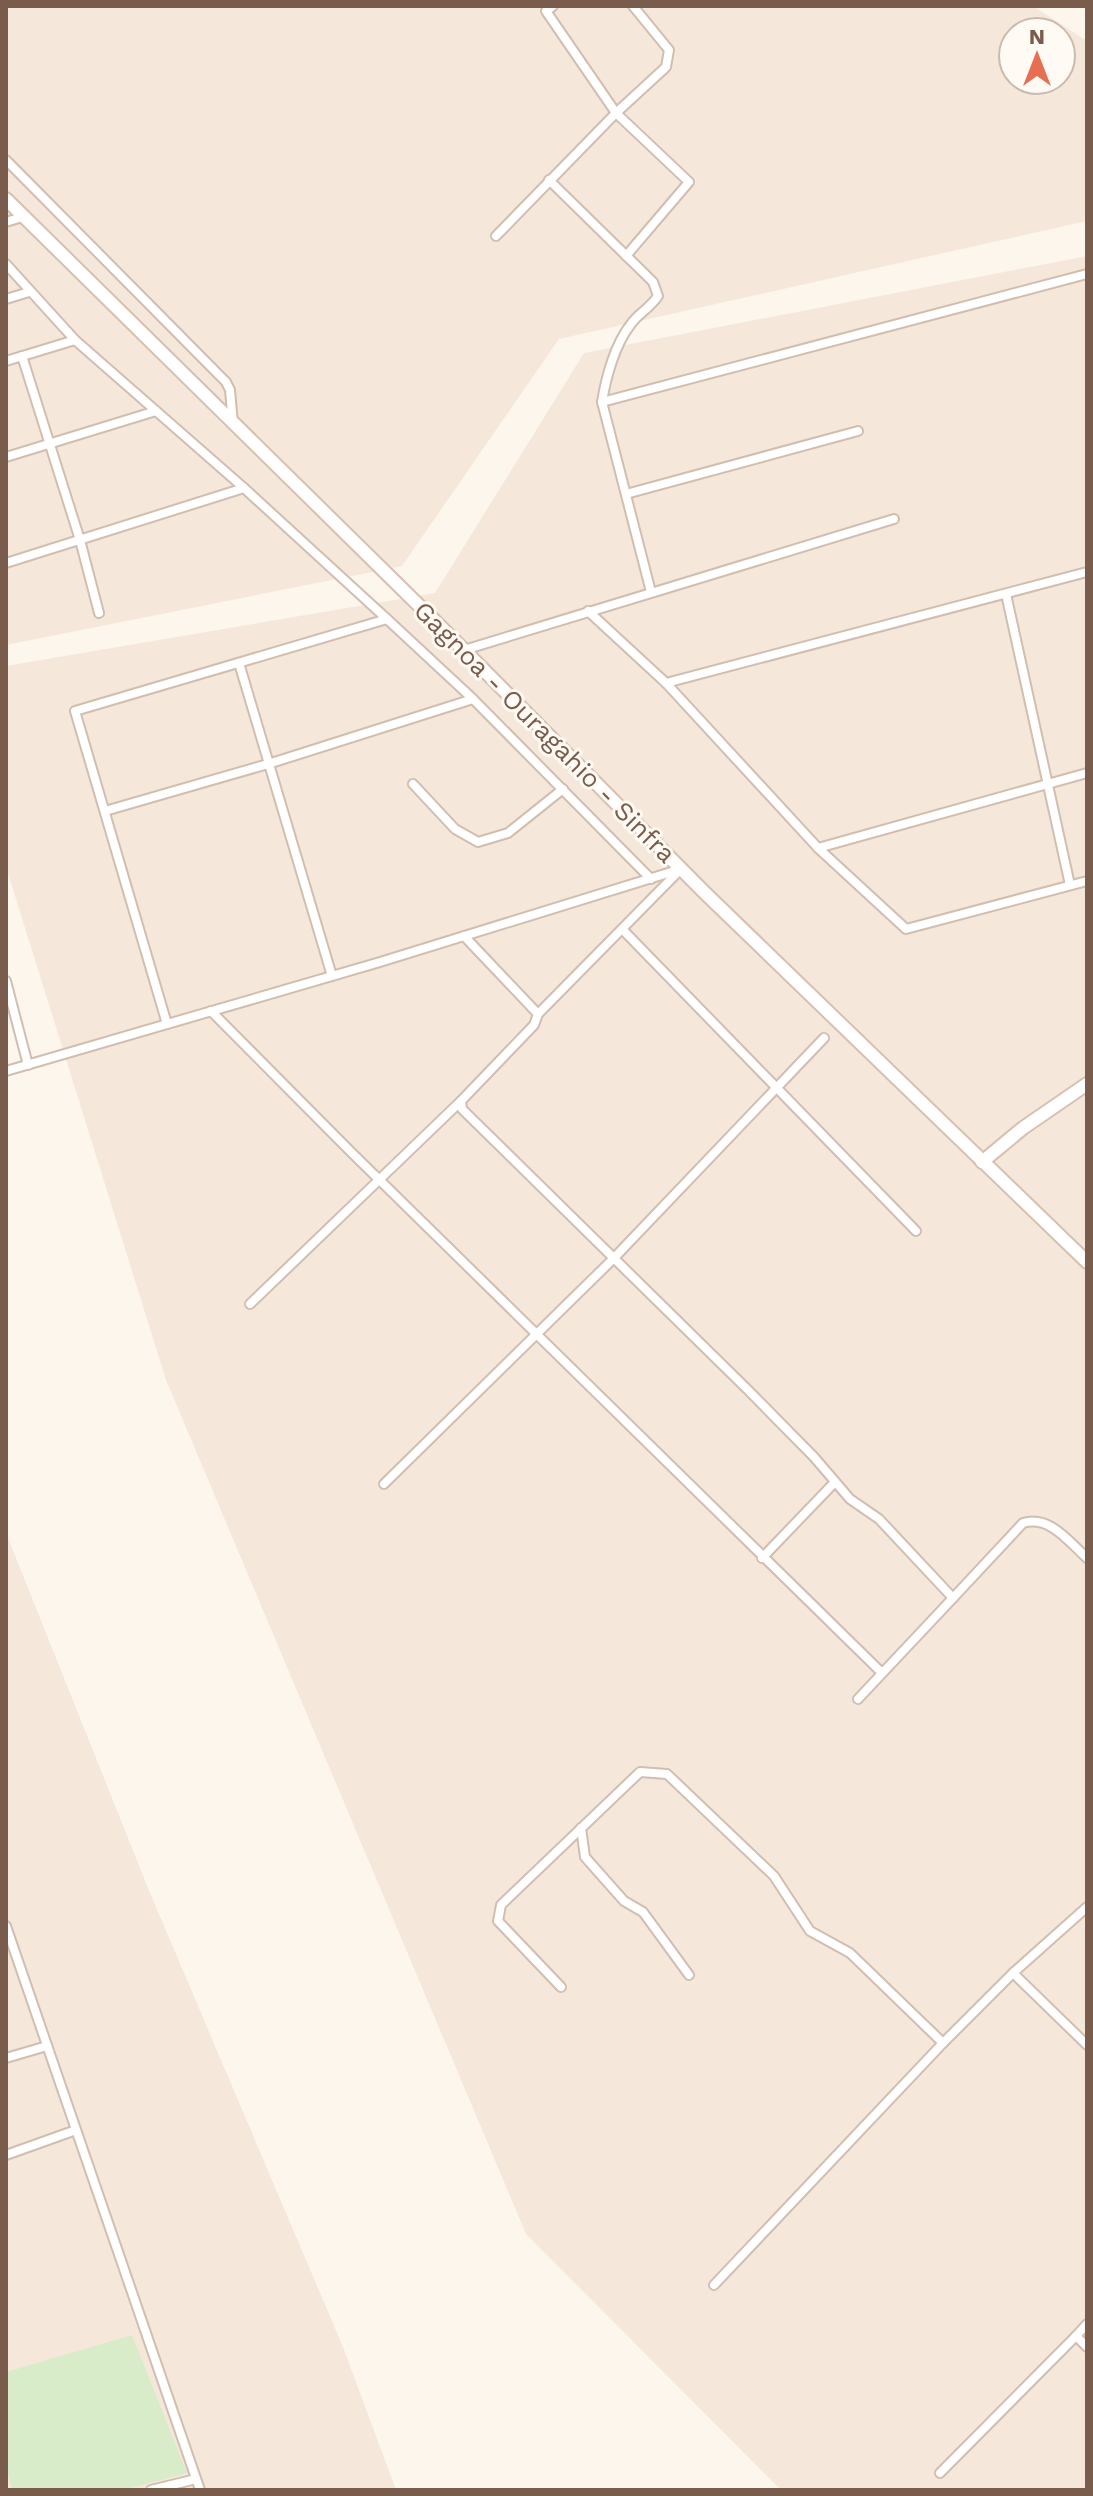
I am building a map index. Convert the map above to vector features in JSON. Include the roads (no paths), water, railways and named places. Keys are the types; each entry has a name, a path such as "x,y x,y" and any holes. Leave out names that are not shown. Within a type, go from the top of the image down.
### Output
{"main road":[{"name":"Gagnoa - Ouragahio - Sinfra","path":"6,199 464,650 681,869 1087,1262"},
{"path":"982,1162 1023,1128 1087,1084"}],"street":[{"path":"553,6 546,11 616,113 689,182 626,256"},
{"path":"496,236 616,113 666,67 669,50 633,6"},
{"path":"6,160 226,382 230,390 233,424"},
{"path":"549,180 653,282 658,296 650,309 635,319 625,331 606,380 602,402 651,592"},
{"path":"6,222 22,217"},
{"path":"6,264 75,340 244,488 473,699 651,879"},
{"path":"602,402 1087,274"},
{"path":"6,299 29,292"},
{"path":"6,361 75,340"},
{"path":"22,356 80,540 99,613"},
{"path":"6,457 156,411"},
{"path":"626,494 858,431"},
{"path":"6,563 244,488"},
{"path":"464,650 894,519"},
{"path":"666,683 1087,572"},
{"path":"1006,594 1070,885"},
{"path":"588,611 666,683 818,848 906,929 1087,881"},
{"path":"167,1024 75,711 387,619"},
{"path":"239,663 332,976"},
{"path":"105,811 268,764 473,699"},
{"path":"818,848 1087,773"},
{"path":"413,784 455,829 478,842 508,833 563,789"},
{"path":"6,1071 332,976 681,869"},
{"path":"250,1304 461,1101 534,1025 538,1014 681,869"},
{"path":"622,929 916,1231"},
{"path":"464,936 538,1014"},
{"path":"6,981 28,1065"},
{"path":"211,1011 762,1558 882,1673"},
{"path":"384,1484 614,1258 824,1038"},
{"path":"461,1101 462,1109 748,1390 850,1499 879,1519 953,1598"},
{"path":"762,1558 835,1482"},
{"path":"858,1699 1023,1523 1047,1522 1087,1558"},
{"path":"561,1987 498,1921 501,1905 640,1772 667,1774 774,1876 810,1931 850,1953 943,2043"},
{"path":"581,1828 585,1857 624,1901 643,1912 689,1975"},
{"path":"714,2285 943,2043 1013,1973 1087,1907"},
{"path":"6,1926 10,1950 47,2046 200,2490"},
{"path":"1013,1973 1087,2045"},
{"path":"6,2058 47,2046"},
{"path":"6,2155 76,2130"},
{"path":"940,2473 1087,2324"},
{"path":"1076,2336 1087,2347"},
{"path":"151,2490 196,2479"}]}
